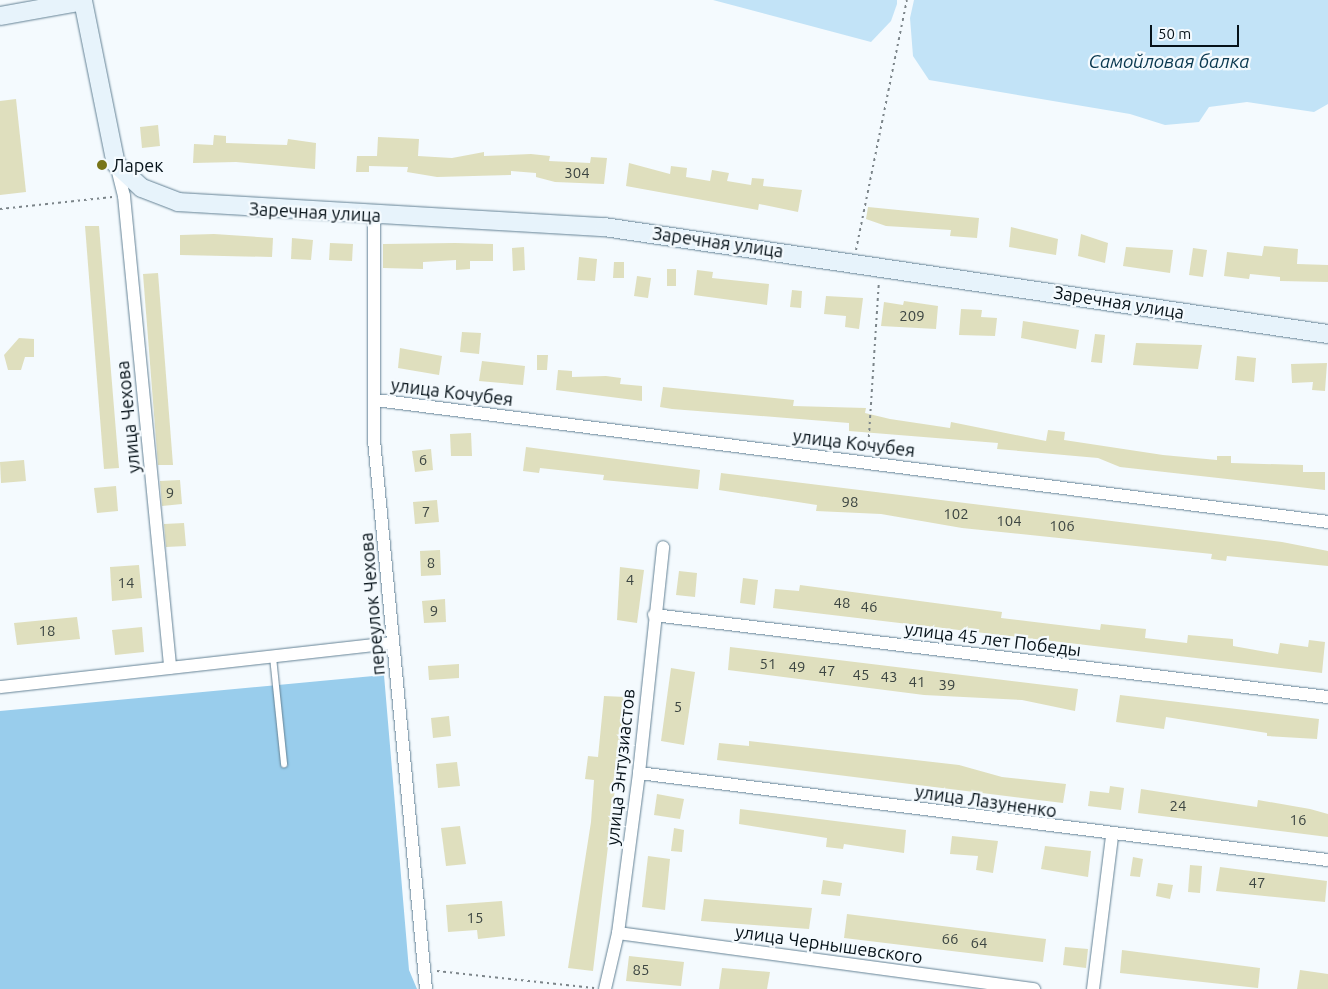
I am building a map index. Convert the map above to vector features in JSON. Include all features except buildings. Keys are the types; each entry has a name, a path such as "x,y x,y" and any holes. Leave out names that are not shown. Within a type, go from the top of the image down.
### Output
{"main road":[{"path":"0,16 83,1 116,164"},
{"name":"Заречная улица","path":"116,164 142,188 178,202 604,227 854,260 1328,334"}],"street":[{"name":"улица Чехова","path":"116,164 124,196 170,668"},
{"name":"переулок Чехова","path":"374,214 376,400 374,440 426,989"},
{"name":"улица Кочубея","path":"376,400 1328,522"},
{"name":"улица Энтузиастов","path":"605,989 618,933 639,773 662,547"},
{"name":"улица 45 лет Победы","path":"654,615 1328,697"},
{"path":"0,686 393,643"},
{"name":"улица Лазуненко","path":"639,773 1112,836 1328,860"},
{"path":"1093,989 1112,836"},
{"name":"улица Чернышевского","path":"618,933 1034,989"}],"lane":[{"path":"273,657 284,764"}],"path":[{"path":"854,260 907,0"},
{"path":"0,209 124,196"},
{"path":"867,462 880,265"},
{"path":"424,970 605,989"}],"shaded area":[{"path":"384,675 409,970 417,989 0,989 0,711"}],"water":[{"path":"713,0 897,0 897,4 891,21 871,42"},
{"name":"Самойловая балка","path":"914,0 1328,0 1328,104 1314,112 1247,102 1209,107 1199,122 1165,125 1130,114 929,80 913,56 910,18"}],"place":[{"name":"Ларек","path":"102,165"}]}
